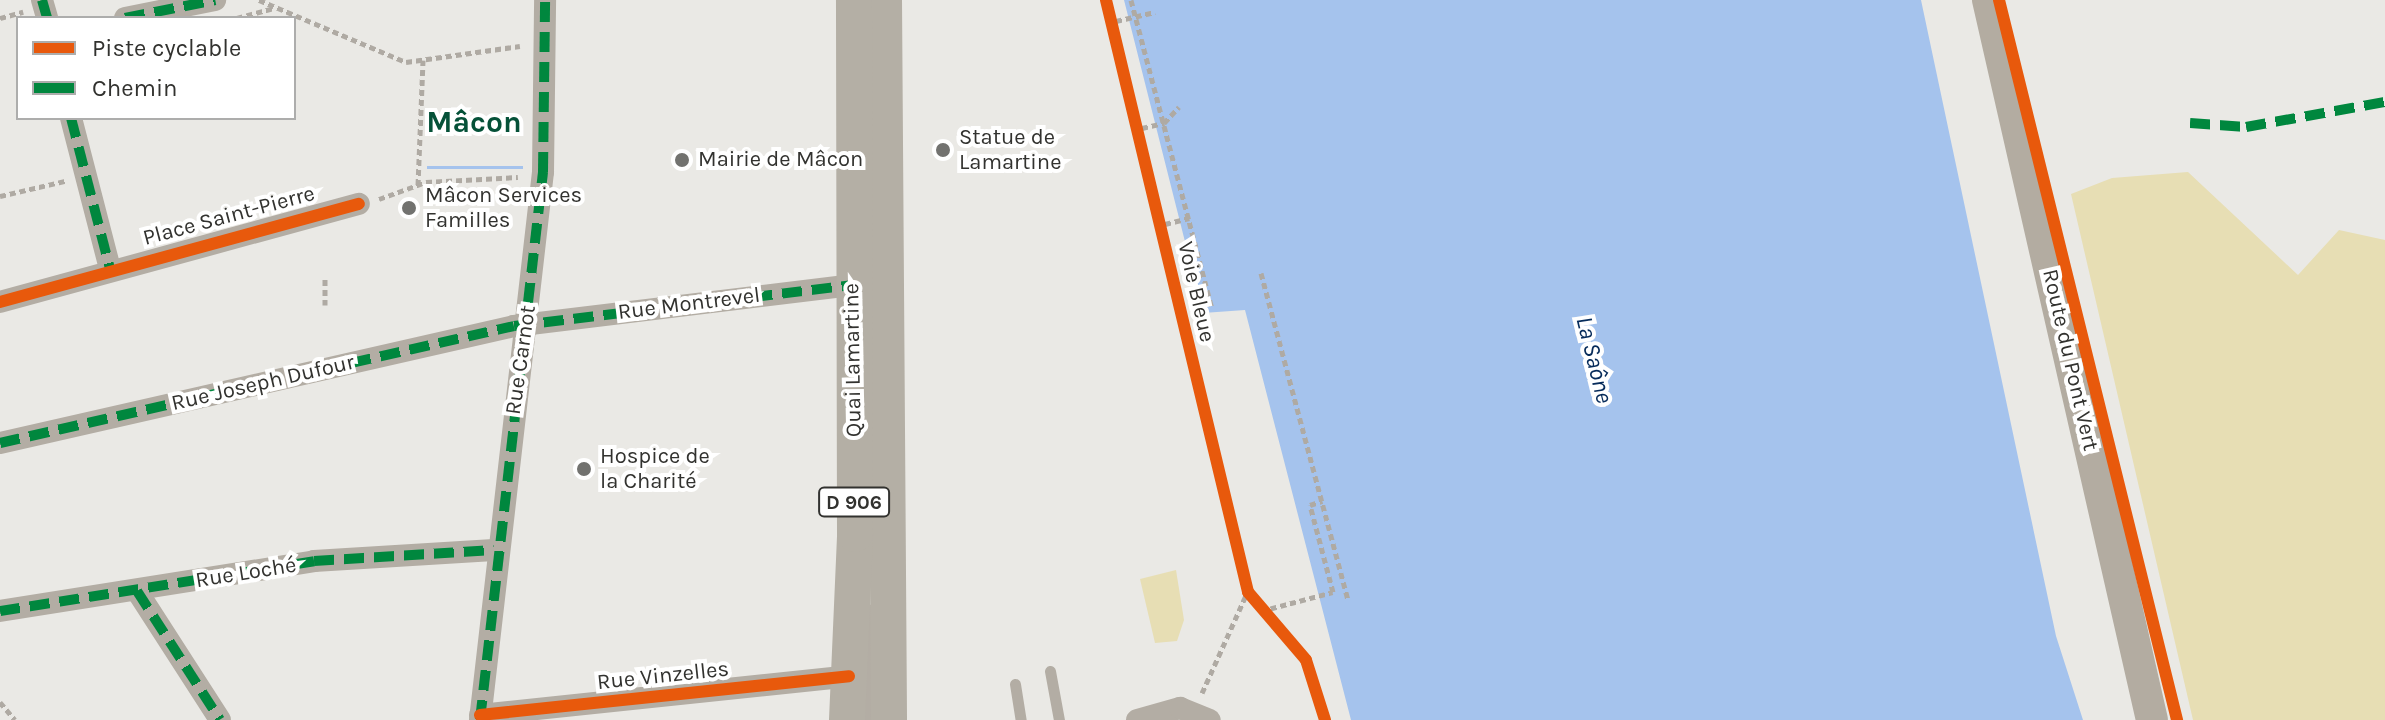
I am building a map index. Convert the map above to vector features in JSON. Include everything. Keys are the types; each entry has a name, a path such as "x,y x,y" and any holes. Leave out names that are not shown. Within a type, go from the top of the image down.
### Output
{"main road":[{"name":"Quai Lamartine","path":"847,720 855,534 852,285 854,0"},
{"name":"Quai Lamartine","path":"884,0 889,720"},
{"name":"Route du Pont Vert","path":"1988,0 2152,720"}],"street":[{"path":"135,16 215,0"},
{"name":"Rue Carnot","path":"480,718 494,550 526,324 543,175 547,42 545,0"},
{"path":"72,120 110,269"},
{"name":"Place Saint-Pierre","path":"0,302 110,269 359,204"},
{"name":"Rue Montrevel","path":"526,324 852,285"},
{"name":"Rue Joseph Dufour","path":"0,443 526,324"},
{"path":"855,534 869,720"},
{"name":"Rue Loché","path":"0,611 314,561 494,550"},
{"path":"137,591 220,720"},
{"name":"Rue Vinzelles","path":"480,718 849,676"},
{"path":"1137,720 1202,715"}],"lane":[{"path":"1050,671 1059,720"},
{"path":"1015,684 1021,720"}],"path":[{"path":"259,0 294,16"},
{"path":"1131,0 1212,309"},
{"path":"244,16 274,8"},
{"path":"1116,21 1155,12"},
{"path":"296,17 406,62 547,42"},
{"path":"418,185 423,60"},
{"path":"1142,128 1164,123 1179,107"},
{"path":"395,194 418,185 543,175"},
{"path":"0,196 87,176"},
{"path":"1165,224 1189,218"},
{"path":"1188,267 1183,246 1195,243"},
{"path":"1261,273 1348,599"},
{"path":"325,276 325,305"},
{"path":"1261,611 1333,592 1310,505 1322,501"},
{"path":"1248,592 1261,611 1306,660 1324,715"},
{"path":"1202,715 1248,592"},
{"path":"0,702 15,720"}],"shaded area":[{"path":"2188,172 2298,275 2339,230 2385,240 2385,720 2193,720 2071,194 2112,178"},
{"path":"1176,570 1184,620 1177,641 1155,643 1140,579"}],"water":[{"name":"La Saône","path":"1124,0 1921,0 2056,636 2083,720 1351,720 1245,310 1203,313"},
{"path":"427,166 523,166 523,169 427,169"}],"marked path":[{"path":"42,0 46,16"},
{"path":"135,16 215,0"},
{"path":"480,720 543,172 545,0"},
{"path":"2190,123 2246,127 2385,102"},
{"path":"72,120 110,269"},
{"path":"0,443 514,326 852,285"},
{"path":"0,611 314,561 494,550"},
{"path":"137,591 220,720"}],"cycle path":[{"name":"Voie Bleue","path":"1106,0 1248,592 1306,660 1325,720"},
{"path":"1999,0 2177,720"},
{"path":"0,302 359,204"},
{"path":"480,715 849,676"}],"place":[{"name":"Statue de Lamartine","path":"943,150"},
{"name":"Mairie de Mâcon","path":"682,160"},
{"name":"Mâcon Services Familles","path":"409,208"},
{"name":"Hospice de la Charité","path":"584,469"}],"district":[{"name":"Mâcon","path":"474,122"}]}
